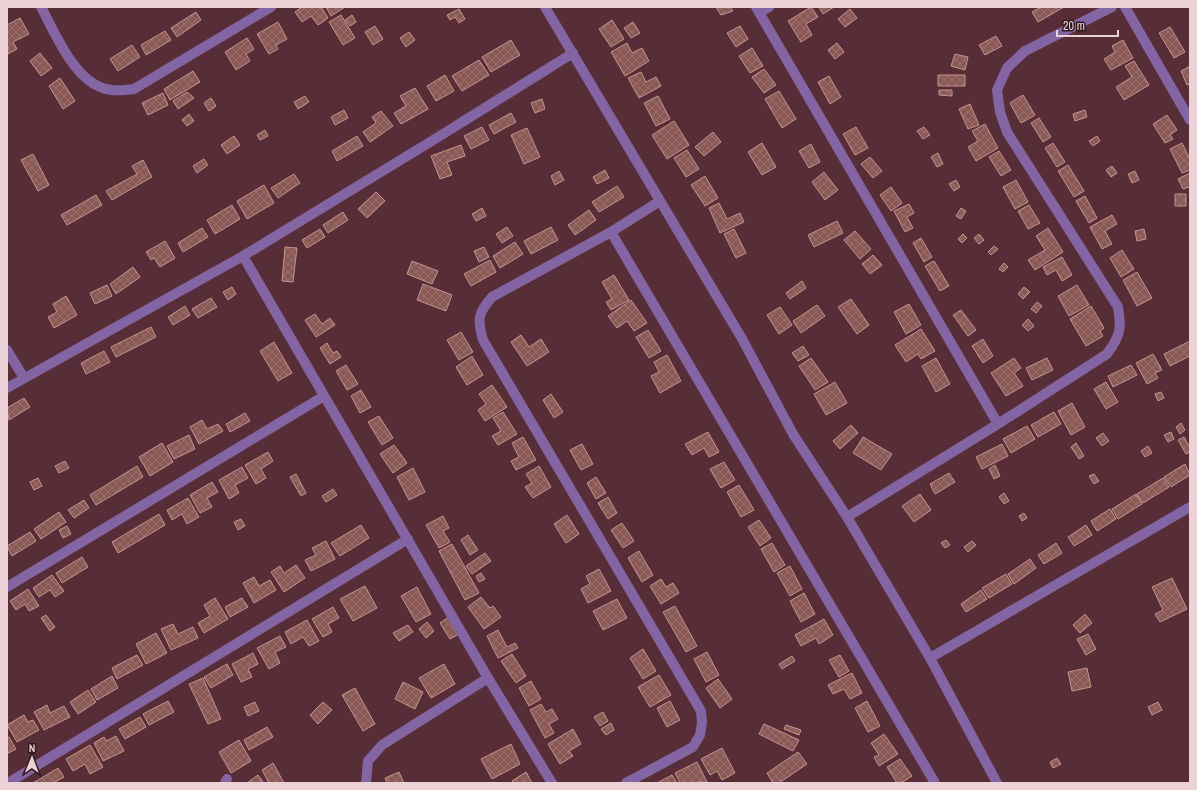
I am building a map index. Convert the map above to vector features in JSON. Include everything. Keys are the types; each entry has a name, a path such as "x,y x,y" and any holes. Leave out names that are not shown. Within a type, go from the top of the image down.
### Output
{"street":[{"path":"41,7 76,70 93,83 111,90 134,89 271,7"},
{"path":"545,7 741,337 792,434 847,517 930,658 997,783"},
{"path":"769,7 758,10 998,424"},
{"path":"847,517 998,424 1107,354 1118,340 1121,323 1118,307 1008,132 1000,112 996,90 1007,68 1025,51 1112,7"},
{"path":"1125,7 1190,120"},
{"path":"7,388 243,256 436,140 573,53"},
{"path":"626,783 693,747 700,735 702,723 701,711 483,340 478,324 482,309 492,297 611,232 660,201"},
{"path":"611,232 935,783"},
{"path":"243,256 488,678 552,783"},
{"path":"7,350 24,378"},
{"path":"7,587 324,396"},
{"path":"930,658 1190,507"},
{"path":"8,783 408,539"},
{"path":"366,783 368,761 382,746 488,678"}],"building":[{"path":"302,7 321,7 328,18 318,25 311,16 302,22 295,12"},
{"path":"326,7 345,7 331,16"},
{"path":"716,7 730,7 733,11 721,15"},
{"path":"811,7 818,17 806,24 812,35 801,42 788,21"},
{"path":"819,7 834,7 823,14"},
{"path":"1041,7 1064,7 1038,22 1032,12"},
{"path":"459,9 465,19 459,23 455,17 450,20 447,15"},
{"path":"850,9 857,18 845,27 838,19"},
{"path":"196,12 201,20 177,37 171,28"},
{"path":"341,15 355,38 343,45 329,22"},
{"path":"352,15 356,22 350,26 345,20"},
{"path":"20,18 29,34 13,42 17,49 8,54 7,25"},
{"path":"612,20 624,39 611,47 599,29"},
{"path":"278,22 287,39 276,45 278,49 269,54 257,34"},
{"path":"633,22 640,33 631,38 624,28"},
{"path":"375,26 383,39 373,45 365,32"},
{"path":"740,26 748,39 736,47 727,33"},
{"path":"1170,27 1185,52 1174,58 1159,33"},
{"path":"165,31 171,40 146,55 141,45"},
{"path":"409,32 415,40 406,47 400,38"},
{"path":"996,36 1002,46 985,55 979,45"},
{"path":"247,38 254,49 246,54 250,61 236,70 225,52"},
{"path":"511,40 520,55 491,72 482,57"},
{"path":"1123,40 1133,58 1111,70 1104,59 1115,52 1112,46"},
{"path":"627,43 632,53 642,48 649,61 625,76 611,52"},
{"path":"837,43 844,52 835,59 828,50"},
{"path":"132,45 140,57 118,71 110,59"},
{"path":"752,48 763,66 750,73 739,56"},
{"path":"40,53 52,68 41,76 30,61"},
{"path":"955,54 968,57 965,70 951,66"},
{"path":"479,60 489,75 462,91 452,76"},
{"path":"1134,61 1149,85 1124,100 1116,87 1132,77 1125,66"},
{"path":"1190,66 1190,84 1187,85 1181,71"},
{"path":"764,69 776,85 764,93 752,77"},
{"path":"193,71 200,82 170,100 164,89"},
{"path":"641,72 646,82 656,77 661,86 639,98 628,78"},
{"path":"445,75 454,91 436,101 427,86"},
{"path":"938,75 965,75 965,86 938,86"},
{"path":"829,76 841,97 830,104 818,82"},
{"path":"60,78 75,101 63,109 49,86"},
{"path":"415,88 428,109 401,124 394,113 406,106 400,96"},
{"path":"939,90 952,90 952,96 939,95"},
{"path":"779,91 796,119 782,128 765,99"},
{"path":"187,92 194,98 178,109 173,101"},
{"path":"163,93 168,105 148,115 142,103"},
{"path":"1023,95 1035,115 1021,123 1010,103"},
{"path":"305,96 309,102 298,109 294,102"},
{"path":"658,96 670,119 656,126 644,103"},
{"path":"211,98 216,106 209,111 204,103"},
{"path":"542,99 545,109 535,113 531,103"},
{"path":"970,104 979,125 968,129 959,109"},
{"path":"344,110 348,118 335,125 331,117"},
{"path":"1085,110 1087,117 1075,121 1073,114"},
{"path":"381,111 393,126 370,142 363,132 376,123 372,117"},
{"path":"511,113 516,122 494,134 489,125"},
{"path":"189,114 194,121 187,126 182,120"},
{"path":"1167,115 1177,130 1170,135 1173,139 1165,143 1153,124"},
{"path":"1039,118 1051,137 1043,142 1031,123"},
{"path":"674,121 689,145 667,159 652,135"},
{"path":"985,124 998,148 976,161 968,147 978,141 972,131"},
{"path":"482,127 489,140 471,149 464,136"},
{"path":"856,127 868,148 855,155 843,134"},
{"path":"924,127 930,135 923,139 917,131"},
{"path":"527,128 540,157 524,164 511,135"},
{"path":"265,130 268,136 260,140 257,135"},
{"path":"713,132 721,142 704,156 695,147"},
{"path":"234,136 240,145 227,154 221,145"},
{"path":"357,136 363,146 337,161 332,151"},
{"path":"1097,136 1100,141 1093,146 1089,141"},
{"path":"762,143 776,167 762,175 748,152"},
{"path":"1053,143 1065,162 1057,167 1045,148"},
{"path":"1182,143 1190,159 1190,170 1182,173 1170,149"},
{"path":"811,144 820,162 809,168 799,151"},
{"path":"461,145 465,156 447,162 452,175 440,179 431,156"},
{"path":"687,150 699,169 686,177 674,158"},
{"path":"999,151 1011,170 1001,176 989,157"},
{"path":"938,153 943,164 937,167 931,157"},
{"path":"33,154 49,185 38,191 21,160"},
{"path":"870,157 882,171 873,178 861,164"},
{"path":"204,159 208,165 197,173 193,166"},
{"path":"143,160 152,177 112,200 106,191 137,174 132,166"},
{"path":"1068,165 1084,191 1074,197 1058,171"},
{"path":"1112,166 1117,173 1111,177 1106,170"},
{"path":"605,170 609,178 597,184 593,177"},
{"path":"559,171 564,180 555,185 551,176"},
{"path":"1135,171 1139,180 1132,183 1128,174"},
{"path":"824,172 838,190 825,200 812,182"},
{"path":"1190,173 1190,190 1189,187 1183,189 1178,179"},
{"path":"294,174 300,183 278,198 271,188"},
{"path":"705,176 718,198 705,206 691,185"},
{"path":"956,180 960,187 954,191 949,184"},
{"path":"1016,180 1028,202 1015,209 1003,187"},
{"path":"264,185 274,203 247,219 237,201"},
{"path":"617,186 624,197 599,212 592,202"},
{"path":"891,187 902,203 891,211 880,195"},
{"path":"376,192 385,201 367,218 358,209"},
{"path":"1175,194 1186,194 1186,206 1175,206"},
{"path":"96,195 102,205 67,225 61,215"},
{"path":"1085,196 1097,218 1089,223 1076,201"},
{"path":"719,203 727,219 740,213 744,222 720,233 709,208"},
{"path":"909,204 914,213 907,217 913,228 905,232 894,211"},
{"path":"232,205 240,219 215,234 207,220"},
{"path":"1029,205 1040,223 1028,229 1018,211"},
{"path":"482,208 486,216 476,221 472,214"},
{"path":"961,208 966,211 961,219 956,216"},
{"path":"589,210 596,220 575,235 568,225"},
{"path":"343,212 348,220 328,233 323,225"},
{"path":"1112,215 1117,224 1105,231 1112,244 1102,249 1090,227"},
{"path":"837,221 843,233 814,247 808,235"},
{"path":"507,227 513,236 502,243 496,234"},
{"path":"551,227 558,240 531,254 524,241"},
{"path":"202,228 208,237 183,252 178,243"},
{"path":"1048,228 1063,252 1035,270 1028,260 1045,250 1036,236"},
{"path":"320,229 325,237 307,248 302,240"},
{"path":"734,229 746,253 736,258 724,234"},
{"path":"1144,229 1146,239 1137,241 1135,231"},
{"path":"855,231 871,249 860,259 844,240"},
{"path":"963,234 967,238 962,243 958,239"},
{"path":"979,234 984,240 979,244 974,238"},
{"path":"921,238 932,257 924,262 913,243"},
{"path":"165,241 175,258 160,267 154,258 151,260 146,252"},
{"path":"515,242 523,254 500,268 493,256"},
{"path":"994,246 998,249 991,255 988,252"},
{"path":"285,247 297,248 293,282 282,281"},
{"path":"484,247 489,257 479,262 474,251"},
{"path":"1122,250 1134,269 1121,277 1110,258"},
{"path":"873,255 882,265 870,274 862,264"},
{"path":"1062,257 1072,275 1062,281 1056,270 1047,275 1043,267"},
{"path":"490,260 496,272 471,286 464,274"},
{"path":"412,261 438,271 432,284 407,274"},
{"path":"934,261 949,286 940,291 925,266"},
{"path":"1004,263 1008,267 1003,272 999,269"},
{"path":"133,267 140,277 116,294 110,284"},
{"path":"1137,272 1152,298 1137,306 1123,280"},
{"path":"614,275 629,300 611,310 606,302 612,299 602,282"},
{"path":"802,281 806,288 790,299 786,293"},
{"path":"423,284 452,295 446,311 417,300"},
{"path":"107,285 112,296 95,304 90,293"},
{"path":"1077,285 1089,305 1069,316 1058,296"},
{"path":"232,287 236,294 228,300 223,292"},
{"path":"1024,287 1030,292 1023,299 1018,294"},
{"path":"66,296 77,315 54,328 48,317 57,312 53,304"},
{"path":"211,298 217,307 198,318 192,309"},
{"path":"851,299 869,325 857,334 838,307"},
{"path":"631,300 647,323 634,331 627,321 617,328 608,316"},
{"path":"1037,302 1042,306 1036,313 1031,309"},
{"path":"909,304 921,325 906,334 894,312"},
{"path":"817,305 825,316 801,333 793,321"},
{"path":"185,306 190,315 173,325 168,317"},
{"path":"1091,306 1104,328 1100,331 1103,336 1086,346 1070,319"},
{"path":"780,307 792,325 779,334 767,315"},
{"path":"961,310 976,330 968,336 953,315"},
{"path":"315,314 322,324 330,318 335,325 316,337 305,320"},
{"path":"1028,319 1034,326 1028,331 1022,325"},
{"path":"151,327 156,337 116,357 111,347"},
{"path":"921,329 935,351 921,359 918,354 906,362 895,345"},
{"path":"648,330 661,351 649,358 636,337"},
{"path":"461,332 473,352 459,360 447,340"},
{"path":"521,335 529,347 541,339 549,352 527,366 511,342"},
{"path":"983,339 993,356 983,363 972,346"},
{"path":"1190,341 1190,356 1170,366 1164,354"},
{"path":"274,342 292,373 278,381 260,351"},
{"path":"327,343 333,353 337,351 341,357 330,364 320,348"},
{"path":"803,346 809,355 798,361 792,353"},
{"path":"104,351 110,362 86,374 81,363"},
{"path":"1153,354 1162,370 1155,373 1158,378 1147,384 1136,363"},
{"path":"667,355 681,381 660,393 651,376 659,372 654,362"},
{"path":"472,356 483,375 467,385 456,367"},
{"path":"811,358 828,382 815,390 799,366"},
{"path":"936,358 950,384 936,392 922,366"},
{"path":"1014,358 1021,368 1014,373 1023,386 1006,396 991,373"},
{"path":"1047,358 1053,370 1032,380 1026,368"},
{"path":"346,365 358,384 347,390 336,371"},
{"path":"1131,365 1137,375 1113,387 1108,376"},
{"path":"835,382 847,403 826,415 814,394"},
{"path":"1106,382 1118,402 1106,409 1094,389"},
{"path":"492,385 507,407 485,421 478,410 486,404 479,394"},
{"path":"361,390 371,407 360,413 351,396"},
{"path":"1161,392 1164,398 1158,401 1155,394"},
{"path":"551,394 563,412 554,418 543,400"},
{"path":"24,398 30,407 9,420 7,408"},
{"path":"1072,403 1085,427 1071,435 1058,411"},
{"path":"503,412 517,434 498,445 492,436 501,431 493,418"},
{"path":"1054,412 1061,424 1038,437 1031,425"},
{"path":"245,413 250,421 230,432 226,424"},
{"path":"379,416 393,438 382,445 368,422"},
{"path":"202,420 207,429 218,424 223,431 199,444 190,427"},
{"path":"1181,423 1185,430 1180,434 1176,427"},
{"path":"851,425 858,433 840,449 833,441"},
{"path":"1027,426 1035,439 1011,453 1003,439"},
{"path":"708,432 719,452 709,457 704,448 692,455 685,444"},
{"path":"1171,432 1174,439 1168,442 1164,435"},
{"path":"1103,433 1109,441 1102,446 1096,438"},
{"path":"189,435 195,449 174,459 167,446"},
{"path":"523,437 536,460 516,470 511,461 519,457 512,443"},
{"path":"863,437 892,454 881,470 853,453"},
{"path":"1184,437 1190,448 1190,452 1186,454 1178,440"},
{"path":"162,443 173,462 150,476 139,457"},
{"path":"1076,443 1084,456 1079,459 1071,447"},
{"path":"582,444 593,464 581,470 570,450"},
{"path":"1002,444 1008,456 982,469 976,457"},
{"path":"394,445 407,463 393,473 380,454"},
{"path":"1148,446 1152,453 1145,457 1141,451"},
{"path":"268,452 273,461 261,469 266,478 256,484 245,465"},
{"path":"65,461 69,468 59,473 55,466"},
{"path":"724,462 735,480 721,488 710,469"},
{"path":"1185,464 1190,475 1171,487 1164,477"},
{"path":"995,465 1000,476 994,479 989,469"},
{"path":"137,466 143,477 96,505 90,495"},
{"path":"539,466 551,487 533,498 525,487 532,483 526,474"},
{"path":"242,467 248,478 235,485 239,493 229,499 219,480"},
{"path":"413,468 425,492 409,500 397,477"},
{"path":"949,473 955,482 935,494 930,484"},
{"path":"296,474 306,493 301,496 290,477"},
{"path":"1094,474 1099,481 1094,484 1089,476"},
{"path":"596,477 606,493 596,499 587,483"},
{"path":"38,478 42,486 34,490 30,482"},
{"path":"1163,478 1169,487 1143,503 1137,494"},
{"path":"212,482 218,492 207,498 212,507 200,513 190,495"},
{"path":"739,485 754,510 741,517 727,492"},
{"path":"333,489 337,495 326,502 322,496"},
{"path":"1004,493 1009,501 1004,504 999,497"},
{"path":"920,494 931,510 914,522 902,506"},
{"path":"1136,494 1142,504 1118,519 1112,509"},
{"path":"608,497 617,513 608,519 598,503"},
{"path":"188,498 199,517 187,524 182,514 172,520 167,510"},
{"path":"84,500 89,508 74,518 68,510"},
{"path":"1110,509 1116,519 1097,531 1091,521"},
{"path":"59,512 66,522 41,539 34,529"},
{"path":"1024,513 1027,518 1022,521 1019,516"},
{"path":"159,514 165,525 118,553 112,542"},
{"path":"567,515 579,534 566,543 554,524"},
{"path":"443,516 449,528 443,531 450,542 439,548 426,525"},
{"path":"241,519 245,526 238,530 234,522"},
{"path":"759,520 771,538 760,546 748,527"},
{"path":"622,523 634,541 623,548 611,530"},
{"path":"361,525 369,538 340,556 331,543"},
{"path":"1086,525 1092,535 1074,546 1068,537"},
{"path":"67,526 71,534 63,538 59,530"},
{"path":"30,532 36,541 12,556 7,546"},
{"path":"468,535 478,550 470,555 461,540"},
{"path":"946,540 950,545 945,548 941,543"},
{"path":"326,541 335,559 311,571 305,560 316,555 312,548"},
{"path":"972,541 976,545 968,552 964,547"},
{"path":"772,543 785,565 774,572 761,549"},
{"path":"1056,543 1062,553 1044,564 1038,555"},
{"path":"452,544 479,593 465,600 439,551"},
{"path":"639,551 653,575 642,582 628,558"},
{"path":"485,553 491,561 472,574 466,566"},
{"path":"82,557 88,567 62,583 56,573"},
{"path":"1030,559 1036,568 1014,584 1008,574"},
{"path":"296,565 305,578 284,592 271,572 280,566 284,573"},
{"path":"790,566 802,589 790,596 777,573"},
{"path":"599,569 611,591 588,603 581,589 590,584 586,576"},
{"path":"481,573 485,579 479,582 476,576"},
{"path":"1006,574 1012,584 989,598 982,588"},
{"path":"52,575 64,591 55,597 50,590 39,597 33,588"},
{"path":"254,577 259,586 270,580 276,590 254,603 243,583"},
{"path":"1172,578 1187,609 1160,622 1155,614 1163,610 1152,587"},
{"path":"661,579 666,587 673,583 679,593 661,604 650,586"},
{"path":"365,586 377,608 353,621 340,599"},
{"path":"417,587 431,614 416,622 401,596"},
{"path":"28,589 39,606 29,611 25,604 16,610 10,601"},
{"path":"981,590 987,599 966,612 961,604"},
{"path":"804,593 815,614 801,622 790,601"},
{"path":"481,597 490,608 493,606 501,617 484,629 468,607"},
{"path":"215,598 228,619 204,633 198,623 210,616 204,605"},
{"path":"242,598 248,607 230,617 225,607"},
{"path":"617,599 627,618 603,630 593,611"},
{"path":"675,606 697,646 686,652 663,612"},
{"path":"333,607 339,618 328,624 332,632 323,637 312,619"},
{"path":"1085,614 1092,623 1080,633 1073,625"},
{"path":"46,615 55,627 50,631 41,618"},
{"path":"449,617 459,634 450,639 440,623"},
{"path":"824,619 833,635 819,644 816,638 801,646 795,635"},
{"path":"307,620 319,641 309,646 303,637 291,644 285,632"},
{"path":"427,622 434,631 426,638 419,629"},
{"path":"173,624 178,634 193,627 198,638 171,650 161,629"},
{"path":"408,625 413,632 399,641 393,633"},
{"path":"498,630 507,647 515,643 518,648 498,658 487,636"},
{"path":"156,633 167,653 146,664 136,644"},
{"path":"1088,634 1096,649 1086,655 1077,639"},
{"path":"280,636 286,647 275,652 280,663 269,669 257,648"},
{"path":"643,649 656,671 643,679 630,658"},
{"path":"707,652 719,675 706,682 694,659"},
{"path":"253,653 258,664 248,669 252,677 241,682 232,664"},
{"path":"512,654 526,676 516,683 501,661"},
{"path":"137,655 143,665 117,679 112,668"},
{"path":"840,655 849,671 839,677 829,660"},
{"path":"792,656 795,661 782,669 779,664"},
{"path":"227,664 233,675 211,688 204,677"},
{"path":"444,664 455,684 431,698 419,678"},
{"path":"1087,668 1091,687 1072,691 1068,672"},
{"path":"852,673 862,693 850,699 844,689 833,694 828,685"},
{"path":"659,675 671,695 650,707 638,687"},
{"path":"112,676 118,688 97,700 91,689"},
{"path":"203,678 221,719 208,724 189,684"},
{"path":"718,679 732,699 720,708 706,688"},
{"path":"531,681 541,699 529,706 519,688"},
{"path":"403,682 423,692 415,709 395,699"},
{"path":"355,688 375,724 363,731 342,695"},
{"path":"88,690 96,702 78,714 70,702"},
{"path":"168,701 174,712 149,725 143,714"},
{"path":"670,701 680,720 667,727 657,708"},
{"path":"867,701 880,726 868,732 855,708"},
{"path":"255,702 259,711 248,716 244,707"},
{"path":"323,702 332,710 318,724 310,715"},
{"path":"1158,702 1162,710 1152,715 1148,707"},
{"path":"541,704 546,712 552,709 558,719 549,724 554,733 545,738 530,710"},
{"path":"47,705 50,713 64,706 70,717 44,730 34,712"},
{"path":"603,712 608,721 600,726 594,717"},
{"path":"24,715 28,722 33,720 39,730 17,742 7,725"},
{"path":"140,717 146,727 125,739 119,729"},
{"path":"611,723 614,730 606,735 601,729"},
{"path":"764,724 799,740 793,751 759,734"},
{"path":"786,725 801,730 799,735 784,729"},
{"path":"267,727 273,737 249,750 244,740"},
{"path":"573,729 581,744 569,751 573,756 560,764 548,744"},
{"path":"884,734 898,754 879,766 874,757 879,755 871,743"},
{"path":"116,736 124,751 103,761 94,743 104,737 106,741"},
{"path":"9,737 16,749 7,754 7,738"},
{"path":"239,740 251,761 231,773 219,752"},
{"path":"511,744 520,764 492,779 481,759"},
{"path":"90,745 103,767 90,774 85,764 73,771 66,759"},
{"path":"722,748 735,773 722,780 717,771 710,775 701,759"},
{"path":"798,752 807,764 779,783 773,783 767,773"},
{"path":"1057,758 1061,764 1053,768 1050,762"},
{"path":"900,759 912,776 901,783 897,783 887,767"},
{"path":"697,762 707,782 680,783 675,773"},
{"path":"273,763 284,783 269,783 262,770"},
{"path":"58,768 64,777 53,783 33,783"},
{"path":"399,772 404,783 387,783 385,778"},
{"path":"526,772 532,783 514,783 512,781"},
{"path":"258,775 264,783 247,783"},
{"path":"672,775 677,783 657,783"}]}
